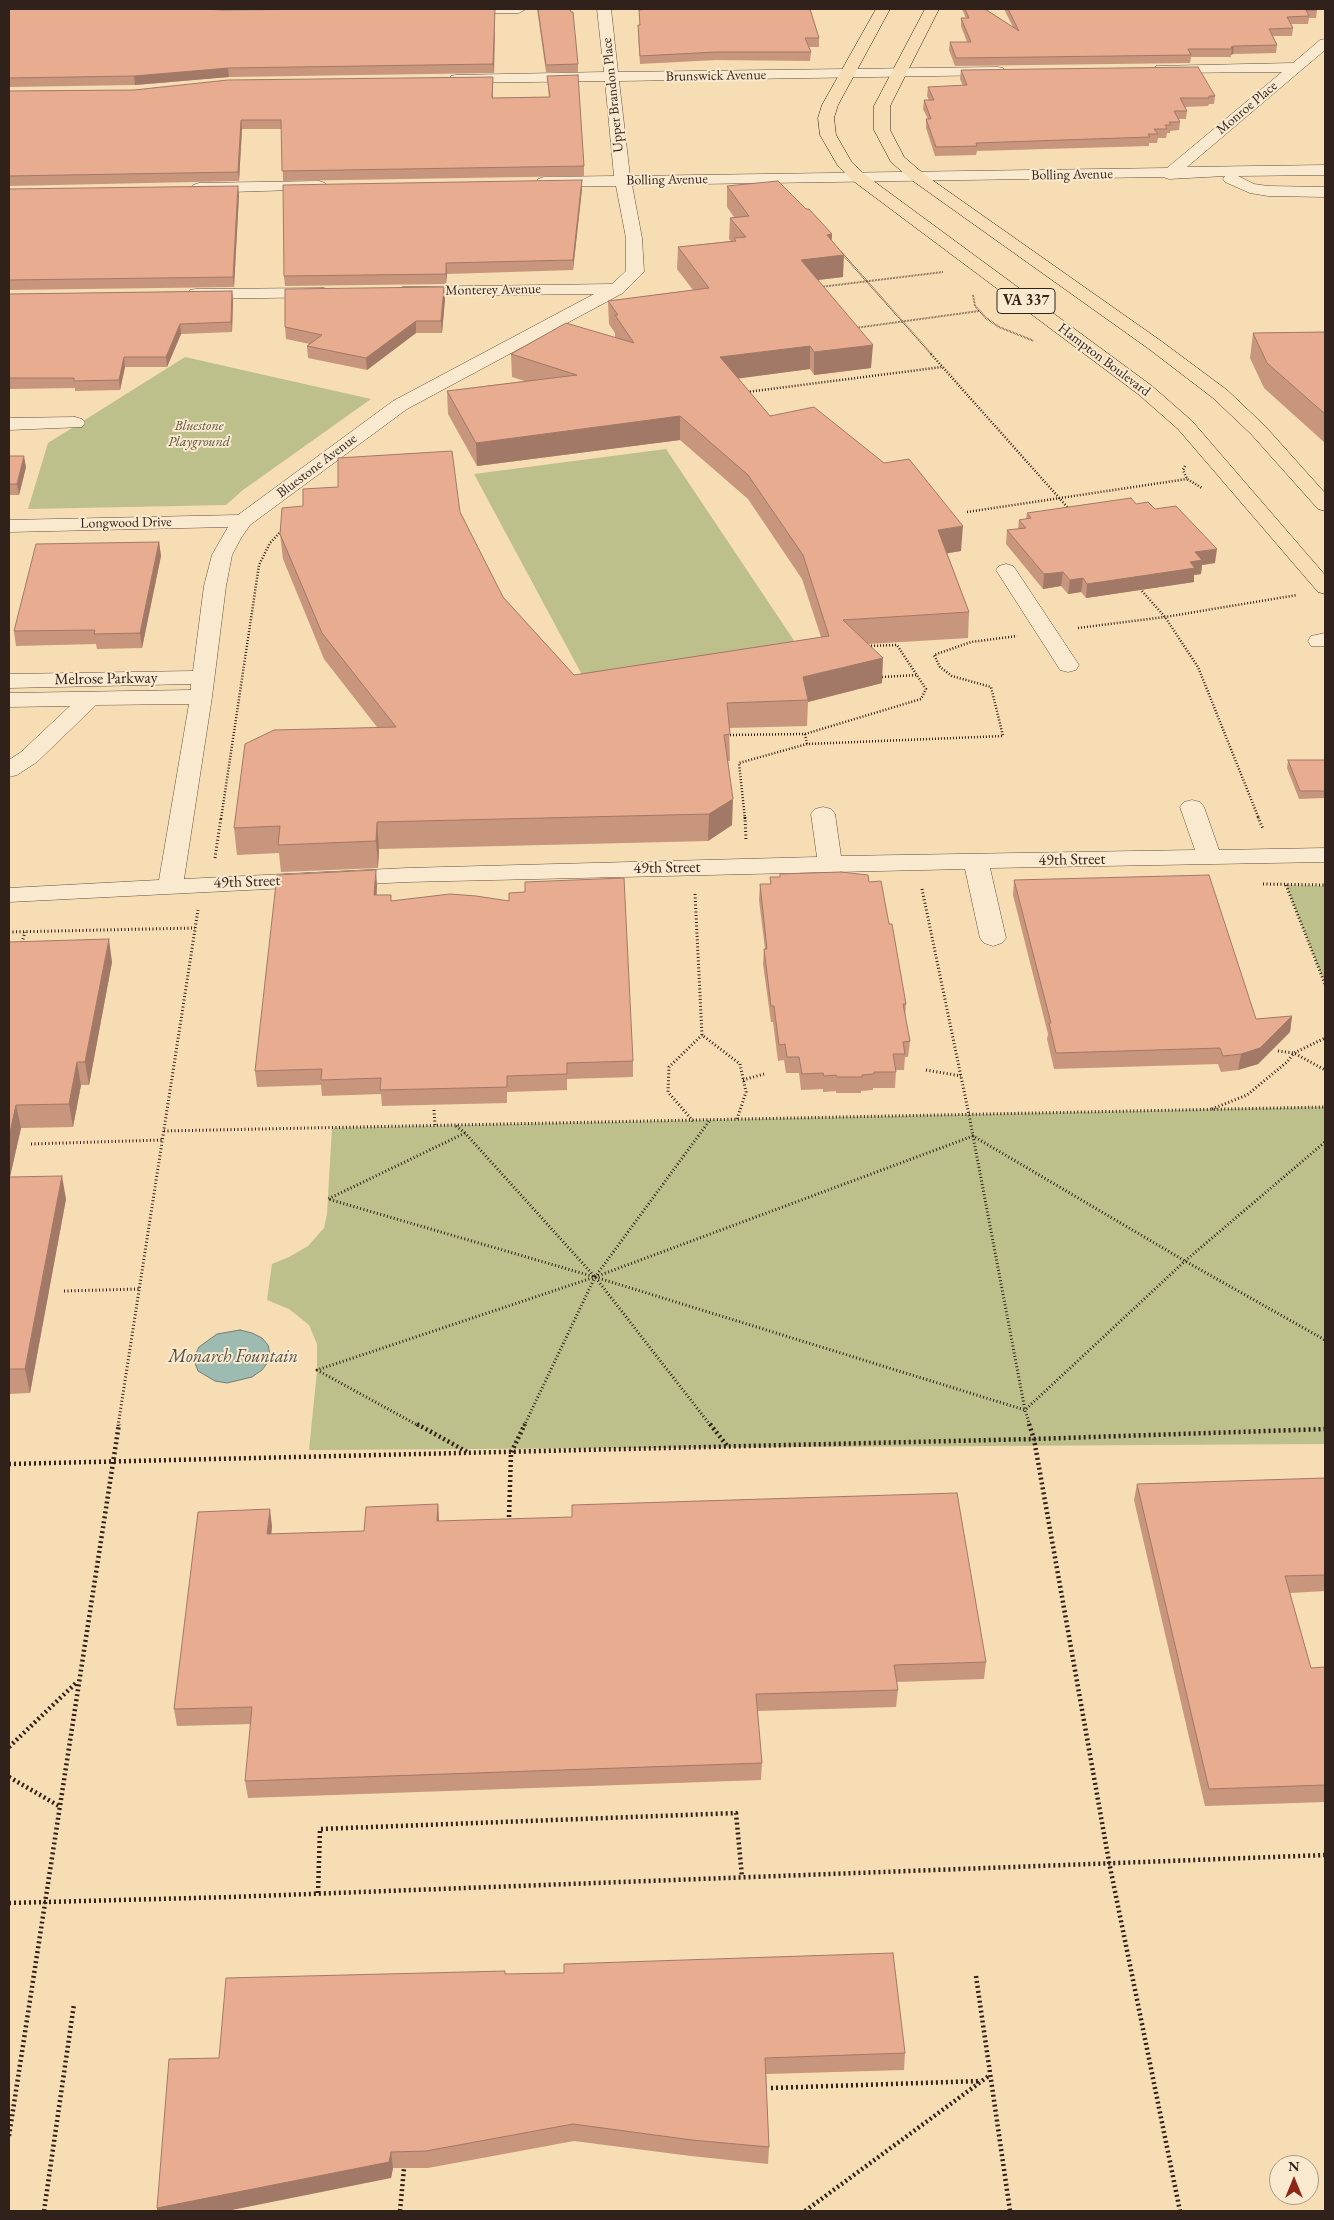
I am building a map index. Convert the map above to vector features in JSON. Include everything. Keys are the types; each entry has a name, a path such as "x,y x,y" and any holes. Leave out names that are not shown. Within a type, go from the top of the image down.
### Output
{"main road":[{"name":"Hampton Boulevard","path":"883,9 842,81 826,118 828,135 844,163 858,177 1152,396 1185,425 1323,579"},
{"name":"VA 337","path":"932,9 882,106 882,130 897,159 919,178 1147,339 1220,394 1258,430 1325,505"}],"street":[{"path":"440,10 519,9"},
{"name":"Upper Brandon Place","path":"604,9 608,87 623,180"},
{"name":"Monroe Place","path":"1169,174 1325,43"},
{"path":"1277,82 1150,76 1297,67"},
{"name":"Brunswick Avenue","path":"774,89 900,73 1009,71"},
{"name":"Brunswick Avenue","path":"445,80 608,87 842,81 893,87 999,85"},
{"name":"Brunswick Avenue","path":"608,87 628,92"},
{"name":"Bolling Avenue","path":"524,182 858,177 919,178 1325,170"},
{"path":"1222,172 1236,182 1250,188 1268,191 1325,192"},
{"name":"Bluestone Avenue","path":"171,885 202,687 215,586 222,554 231,537 243,521 400,405 617,289 635,272 634,238 623,180"},
{"path":"187,188 336,186"},
{"name":"Monterey Avenue","path":"388,292 617,289"},
{"path":"178,295 338,292"},
{"path":"9,424 75,423"},
{"name":"Longwood Drive","path":"9,526 243,521"},
{"path":"1006,570 1068,665"},
{"name":"Melrose Parkway","path":"9,681 202,687"},
{"name":"Melrose Parkway","path":"9,700 90,699 202,687"},
{"path":"9,770 29,757 90,699"},
{"path":"1192,807 1210,857"},
{"path":"823,814 830,864"},
{"name":"49th Street","path":"9,895 171,885 407,875 830,864 1325,855"},
{"path":"976,861 993,938"}],"path":[{"path":"841,252 1073,513"},
{"path":"818,287 945,272"},
{"path":"973,290 974,306 979,311 999,327 1039,343"},
{"path":"849,329 979,311"},
{"path":"744,392 943,367"},
{"path":"1187,462 1183,470 1187,479 1207,490"},
{"path":"967,512 1187,479"},
{"path":"214,858 259,565 270,543 283,528"},
{"path":"1142,591 1165,617 1198,667 1263,829"},
{"path":"749,866 738,763 807,744 1003,736 991,686 952,676 940,667 934,655 971,642 1165,617 1302,594"},
{"path":"719,736 805,734 921,699 926,690 897,645 860,646"},
{"path":"882,677 918,675"},
{"path":"805,734 807,744"},
{"path":"920,879 970,1115 1025,1410 1034,1439 1109,1862 1180,2211"},
{"path":"1286,885 1325,984"},
{"path":"693,1121 668,1092 669,1067 702,1035 695,893"},
{"path":"9,2136 199,901"},
{"path":"9,932 195,928"},
{"path":"19,955 25,932"},
{"path":"702,1035 740,1064 746,1092 737,1120"},
{"path":"1209,1110 1247,1095 1287,1062 1294,1052 1325,1038"},
{"path":"1278,1051 1294,1052 1325,1070"},
{"path":"926,1070 962,1076"},
{"path":"743,1080 764,1074"},
{"path":"164,1132 1325,1107"},
{"path":"434,1110 435,1126"},
{"path":"509,1517 511,1453 595,1277 710,1120"},
{"path":"456,1126 465,1133 595,1277 729,1447"},
{"path":"465,1133 328,1199 595,1277 1025,1410"},
{"path":"973,1136 1185,1261 1325,1340"},
{"path":"471,1454 317,1370 595,1277 973,1136"},
{"path":"31,1144 162,1140"},
{"path":"1025,1410 1185,1261 1325,1142"},
{"path":"64,1291 139,1290"},
{"path":"9,1464 511,1453 1325,1430"},
{"path":"9,1747 79,1681"},
{"path":"9,1777 59,1806"},
{"path":"318,1893 320,1829 736,1813 742,1876"},
{"path":"9,1903 1325,1855"},
{"path":"976,1976 1010,2211"},
{"path":"44,2211 74,2004"},
{"path":"805,2211 990,2075"},
{"path":"770,2088 981,2081"},
{"path":"400,2211 404,2168"}],"green space":[{"name":"Bluestone Playground","path":"185,357 371,399 243,490 226,505 28,509 48,443"},
{"path":"666,449 803,654 588,686 474,474"},
{"path":"1286,885 1325,886 1325,984"},
{"path":"1325,1107 1325,1444 309,1450 317,1371 317,1344 309,1325 289,1309 267,1300 272,1264 308,1246 324,1228 327,1214 332,1128"}],"water":[{"name":"Monarch Fountain","path":"240,1330 262,1338 268,1345 270,1354 268,1362 262,1370 252,1377 227,1383 215,1381 198,1371 195,1355 199,1347 217,1334"}],"building":[{"path":"9,9 495,9 493,64 228,68 134,76 9,78"},
{"path":"538,9 570,9 573,12 578,64 546,65"},
{"path":"810,9 819,38 805,38 811,52 716,52 640,56 639,10"},
{"path":"965,9 985,9 1019,31 1008,9 1317,10 1306,10 1309,16 1287,17 1293,28 1269,29 1277,45 1234,46 1231,47 1232,49 1188,49 1191,55 956,58 950,42 971,42 961,18 969,18"},
{"path":"1198,67 1215,96 1209,96 1209,98 1180,98 1187,111 1174,111 1180,122 1169,122 1171,125 1165,125 1167,129 1154,129 1158,134 1148,134 1150,137 976,143 977,146 936,147 926,119 931,119 924,100 934,100 928,87 967,85 961,70"},
{"path":"578,75 584,166 282,171 281,120 241,120 238,172 9,176 9,91 134,90 228,80 493,77 492,98 550,97 547,76"},
{"path":"582,180 573,260 446,263 446,274 284,276 283,185"},
{"path":"778,181 806,209 809,209 832,234 827,235 844,255 801,260 873,345 814,352 810,346 720,357 770,416 814,407 884,463 909,459 963,526 938,530 969,612 843,620 883,658 803,677 808,700 727,703 730,734 724,735 733,799 709,814 377,822 376,841 278,845 280,826 234,828 245,744 274,730 396,727 322,633 280,534 282,508 303,506 303,489 338,487 338,458 452,451 460,512 503,597 574,675 829,636 803,555 748,475 680,416 476,443 447,391 577,375 511,354 566,323 634,343 608,301 709,288 678,247 736,241 734,238 746,237 730,218 749,216 727,186"},
{"path":"238,186 233,277 9,280 9,189"},
{"path":"444,287 441,321 416,321 366,358 307,346 322,335 285,327 285,289"},
{"path":"232,291 231,322 180,324 166,357 124,357 119,380 74,381 74,378 9,378 9,294"},
{"path":"1325,332 1325,414 1267,363 1253,333"},
{"path":"9,456 24,456 17,484 9,484"},
{"path":"1131,498 1136,504 1148,502 1155,509 1176,506 1217,549 1195,552 1202,560 1190,562 1195,568 1087,584 1083,578 1070,580 1063,572 1044,574 1007,530 1026,528 1019,520 1031,518 1027,513"},
{"path":"159,542 140,633 94,634 95,630 14,631 36,544"},
{"path":"1288,760 1325,760 1325,791 1300,791"},
{"path":"376,870 374,895 391,895 391,901 450,894 509,901 509,893 525,892 525,882 624,878 633,1061 567,1063 567,1074 507,1076 507,1087 380,1090 381,1078 321,1080 322,1069 255,1071 277,875"},
{"path":"841,872 868,875 869,882 881,881 889,924 892,924 906,1004 903,1004 910,1041 903,1042 905,1054 893,1054 896,1072 874,1072 874,1074 862,1075 862,1077 824,1076 823,1073 802,1074 799,1057 787,1057 785,1044 779,1045 774,1006 771,1006 764,949 767,949 760,884 771,884 770,877 780,877 780,874"},
{"path":"1209,875 1256,1019 1292,1016 1260,1048 1241,1054 1223,1056 1220,1048 1056,1053 1049,1023 1051,1023 1014,880"},
{"path":"109,939 85,1062 77,1062 69,1104 16,1105 9,1137 9,942"},
{"path":"62,1176 25,1369 9,1369 9,1177"},
{"path":"1325,1478 1325,1575 1285,1576 1311,1668 1325,1667 1325,1785 1209,1789 1137,1484"},
{"path":"957,1493 986,1662 894,1665 898,1690 756,1694 762,1763 245,1781 252,1707 174,1709 198,1512 270,1509 267,1534 364,1531 366,1507 438,1504 437,1521 572,1517 572,1505"},
{"path":"893,1953 905,2053 765,2058 769,2147 692,2140 573,2124 426,2151 391,2152 389,2162 157,2208 169,2059 219,2058 226,1978 505,1971 505,1974 564,1973 564,1964"}]}
